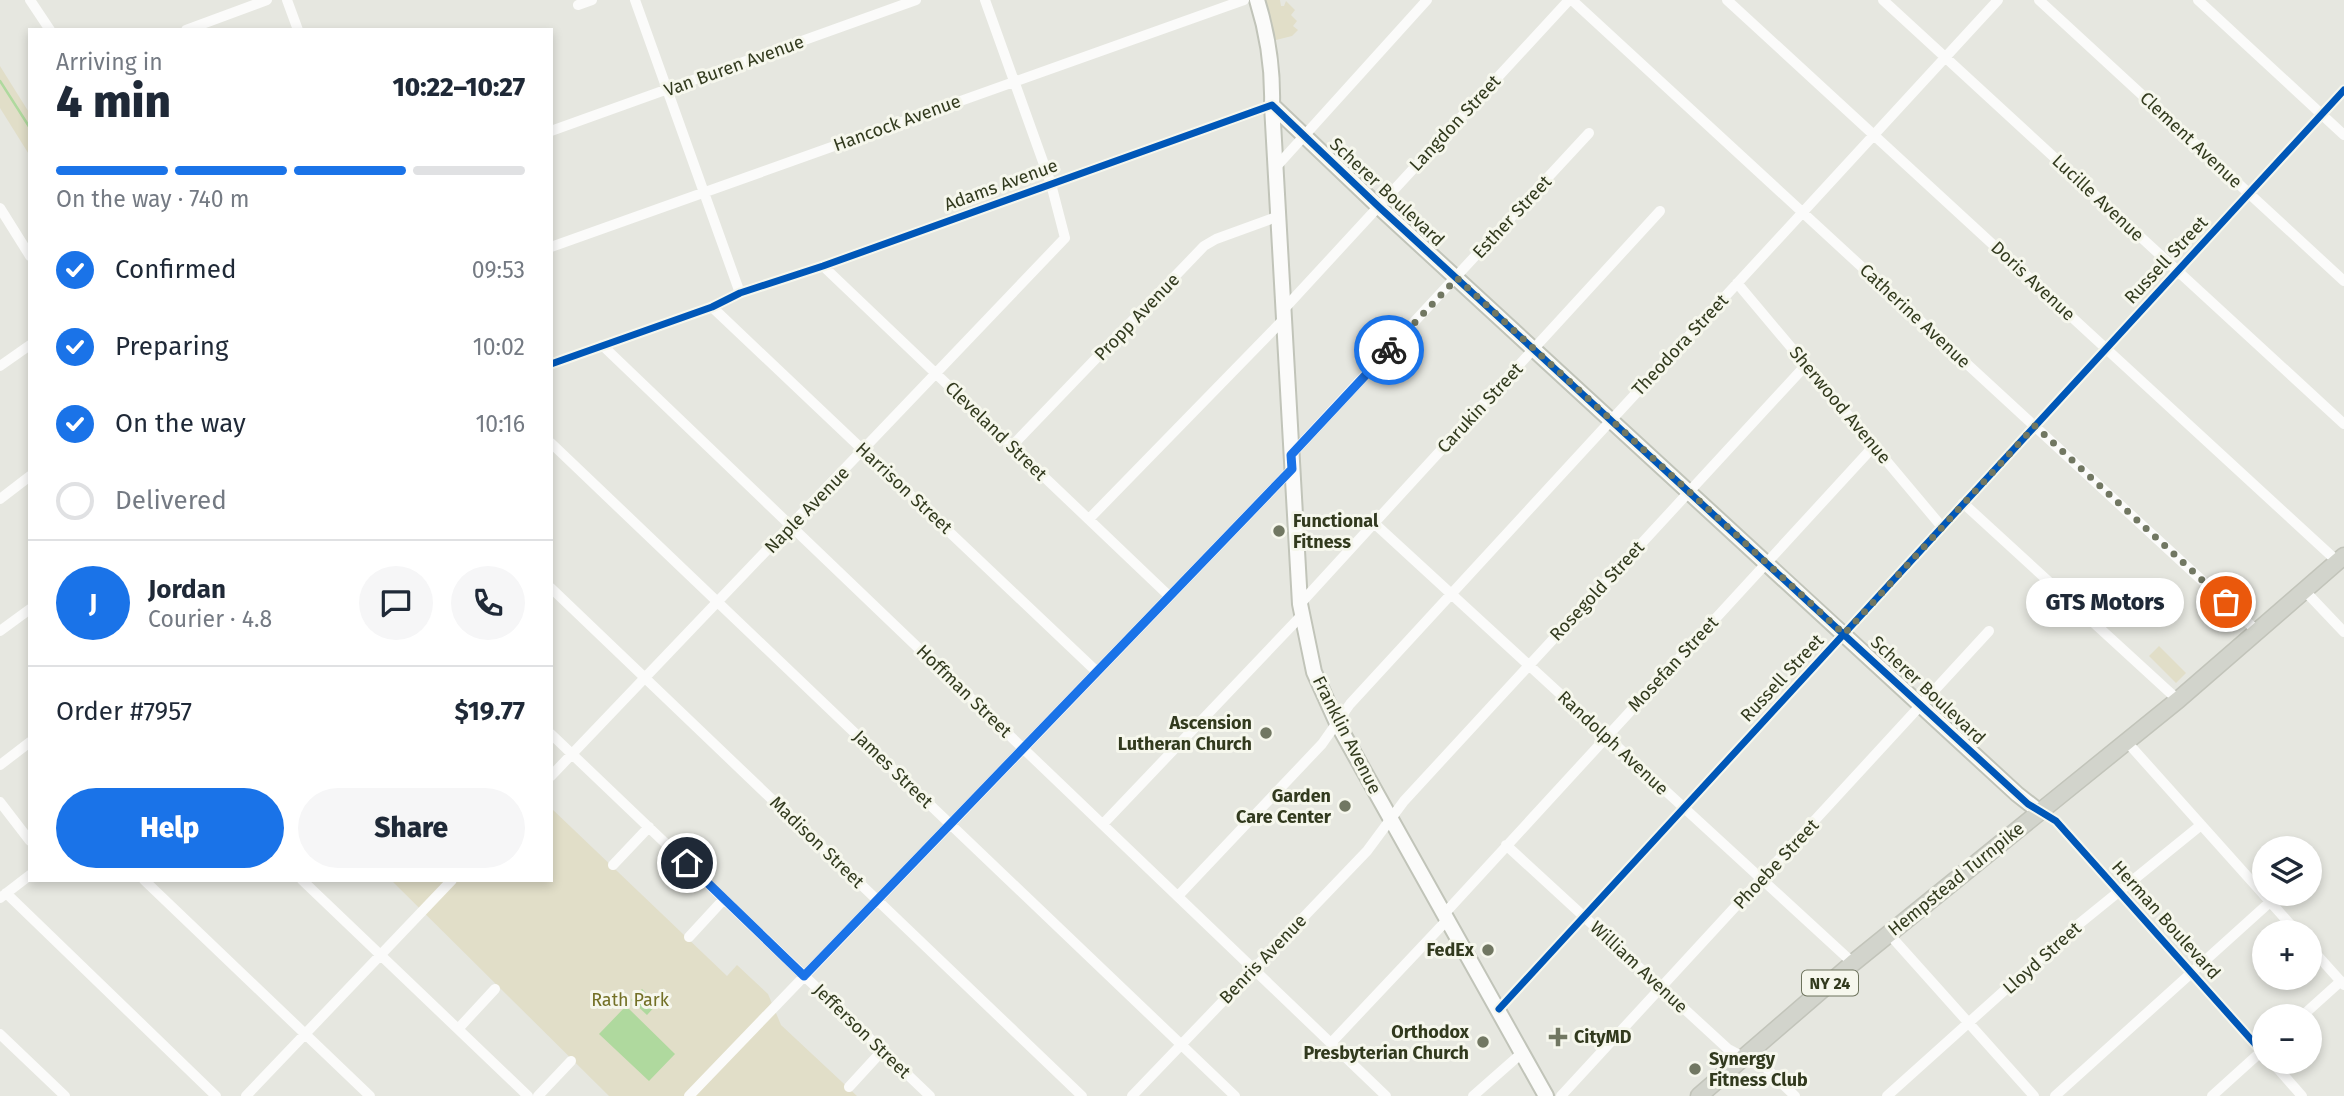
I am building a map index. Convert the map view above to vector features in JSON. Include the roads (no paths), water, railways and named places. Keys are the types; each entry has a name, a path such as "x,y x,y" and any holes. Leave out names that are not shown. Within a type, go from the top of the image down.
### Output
{"main road":[{"name":"Franklin Avenue","path":"1256,0 1268,42 1273,79 1272,105 1300,610 1314,672 1337,723 1546,1096"},
{"name":"Scherer Boulevard","path":"1272,105 1766,563 2028,804 2040,812"},
{"name":"Hempstead Turnpike","path":"1699,1096 1853,963 2178,700 2341,559"}],"street":[{"path":"30,0 49,28"},
{"path":"191,28 267,0"},
{"path":"287,0 297,28"},
{"path":"578,5 592,0"},
{"path":"635,0 740,293"},
{"name":"Van Buren Avenue","path":"553,130 916,0"},
{"path":"985,0 1051,184"},
{"name":"Hancock Avenue","path":"553,246 1244,0"},
{"path":"1276,167 1427,0"},
{"name":"Langdon Street","path":"1089,519 1284,314 1379,206 1570,0"},
{"name":"Catherine Avenue","path":"1570,0 2258,632"},
{"name":"Doris Avenue","path":"1727,0 2106,348 2341,559"},
{"name":"Lucille Avenue","path":"1883,0 2344,424"},
{"name":"Theodora Street","path":"1178,896 1322,744 1350,704 1998,0"},
{"name":"Clement Avenue","path":"2039,0 2344,281"},
{"path":"2197,0 2344,135"},
{"name":"Russell Street","path":"1499,1009 2344,90"},
{"name":"Adams Avenue","path":"712,307 740,293 823,266 1272,105"},
{"name":"Esther Street","path":"689,1096 1168,595 1589,132"},
{"name":"Naple Avenue","path":"553,774 1062,242 1065,232 1051,184"},
{"path":"0,208 25,239"},
{"name":"Carukin Street","path":"1103,824 1660,211"},
{"name":"Propp Avenue","path":"1012,446 1204,246 1279,216"},
{"name":"Cleveland Street","path":"823,266 1168,595"},
{"name":"Sherwood Avenue","path":"1737,284 1942,527"},
{"path":"553,363 712,307"},
{"name":"Harrison Street","path":"712,307 1096,671"},
{"name":"Hoffman Street","path":"602,345 1386,1096"},
{"path":"0,366 28,346"},
{"name":"Rosegold Street","path":"1391,820 1404,801 1806,365"},
{"name":"James Street","path":"553,445 1235,1096"},
{"name":"Mosefan Street","path":"1331,1043 1447,916 1506,845 1874,446"},
{"path":"0,499 28,478"},
{"path":"1963,503 2178,700"},
{"name":"Randolph Avenue","path":"1374,523 1853,963"},
{"name":"Madison Street","path":"553,590 1082,1096"},
{"path":"2305,591 2344,632"},
{"path":"1,628 28,609"},
{"name":"Phoebe Street","path":"1561,1096 1989,631"},
{"name":"Jefferson Street","path":"553,736 930,1096"},
{"path":"2127,742 2252,882"},
{"path":"0,765 28,744"},
{"path":"0,802 28,838"},
{"name":"Herman Boulevard","path":"2040,812 2056,821 2252,1038"},
{"name":"Benris Avenue","path":"1132,1096 1372,846 1391,820"},
{"name":"Lloyd Street","path":"1887,1096 2074,928 2201,825"},
{"path":"613,865 649,827"},
{"name":"William Avenue","path":"1506,845 1728,1049 1761,1063 1795,1096"},
{"path":"28,876 3,895 216,1096"},
{"path":"146,882 370,1096"},
{"path":"304,882 528,1096"},
{"path":"246,1096 450,882"},
{"path":"689,937 724,899"},
{"path":"2055,1096 2266,906"},
{"path":"2274,906 2286,920"},
{"path":"1889,934 2034,1096"},
{"path":"2317,1004 2342,983 2322,960"},
{"path":"458,1029 495,989"},
{"path":"0,1034 65,1096"},
{"path":"849,1087 882,1051"},
{"path":"1473,1096 1523,1052"},
{"path":"538,1096 571,1061"},
{"path":"2212,1096 2252,1061"},
{"path":"2283,1074 2302,1096"}],"waterway":[{"path":"0,81 28,125"}],"place":[{"name":"Functional Fitness","path":"1279,531"},
{"name":"GTS Motors","path":"2226,602"},
{"name":"Ascension Lutheran Church","path":"1266,733"},
{"name":"Garden Care Center","path":"1345,806"},
{"name":"FedEx","path":"1488,950"},
{"name":"CityMD","path":"1558,1037"},
{"name":"Orthodox Presbyterian Church","path":"1483,1042"},
{"name":"Synergy Fitness Club","path":"1695,1069"}],"park label":[{"name":"Rath Park","path":"630,1000"}]}
